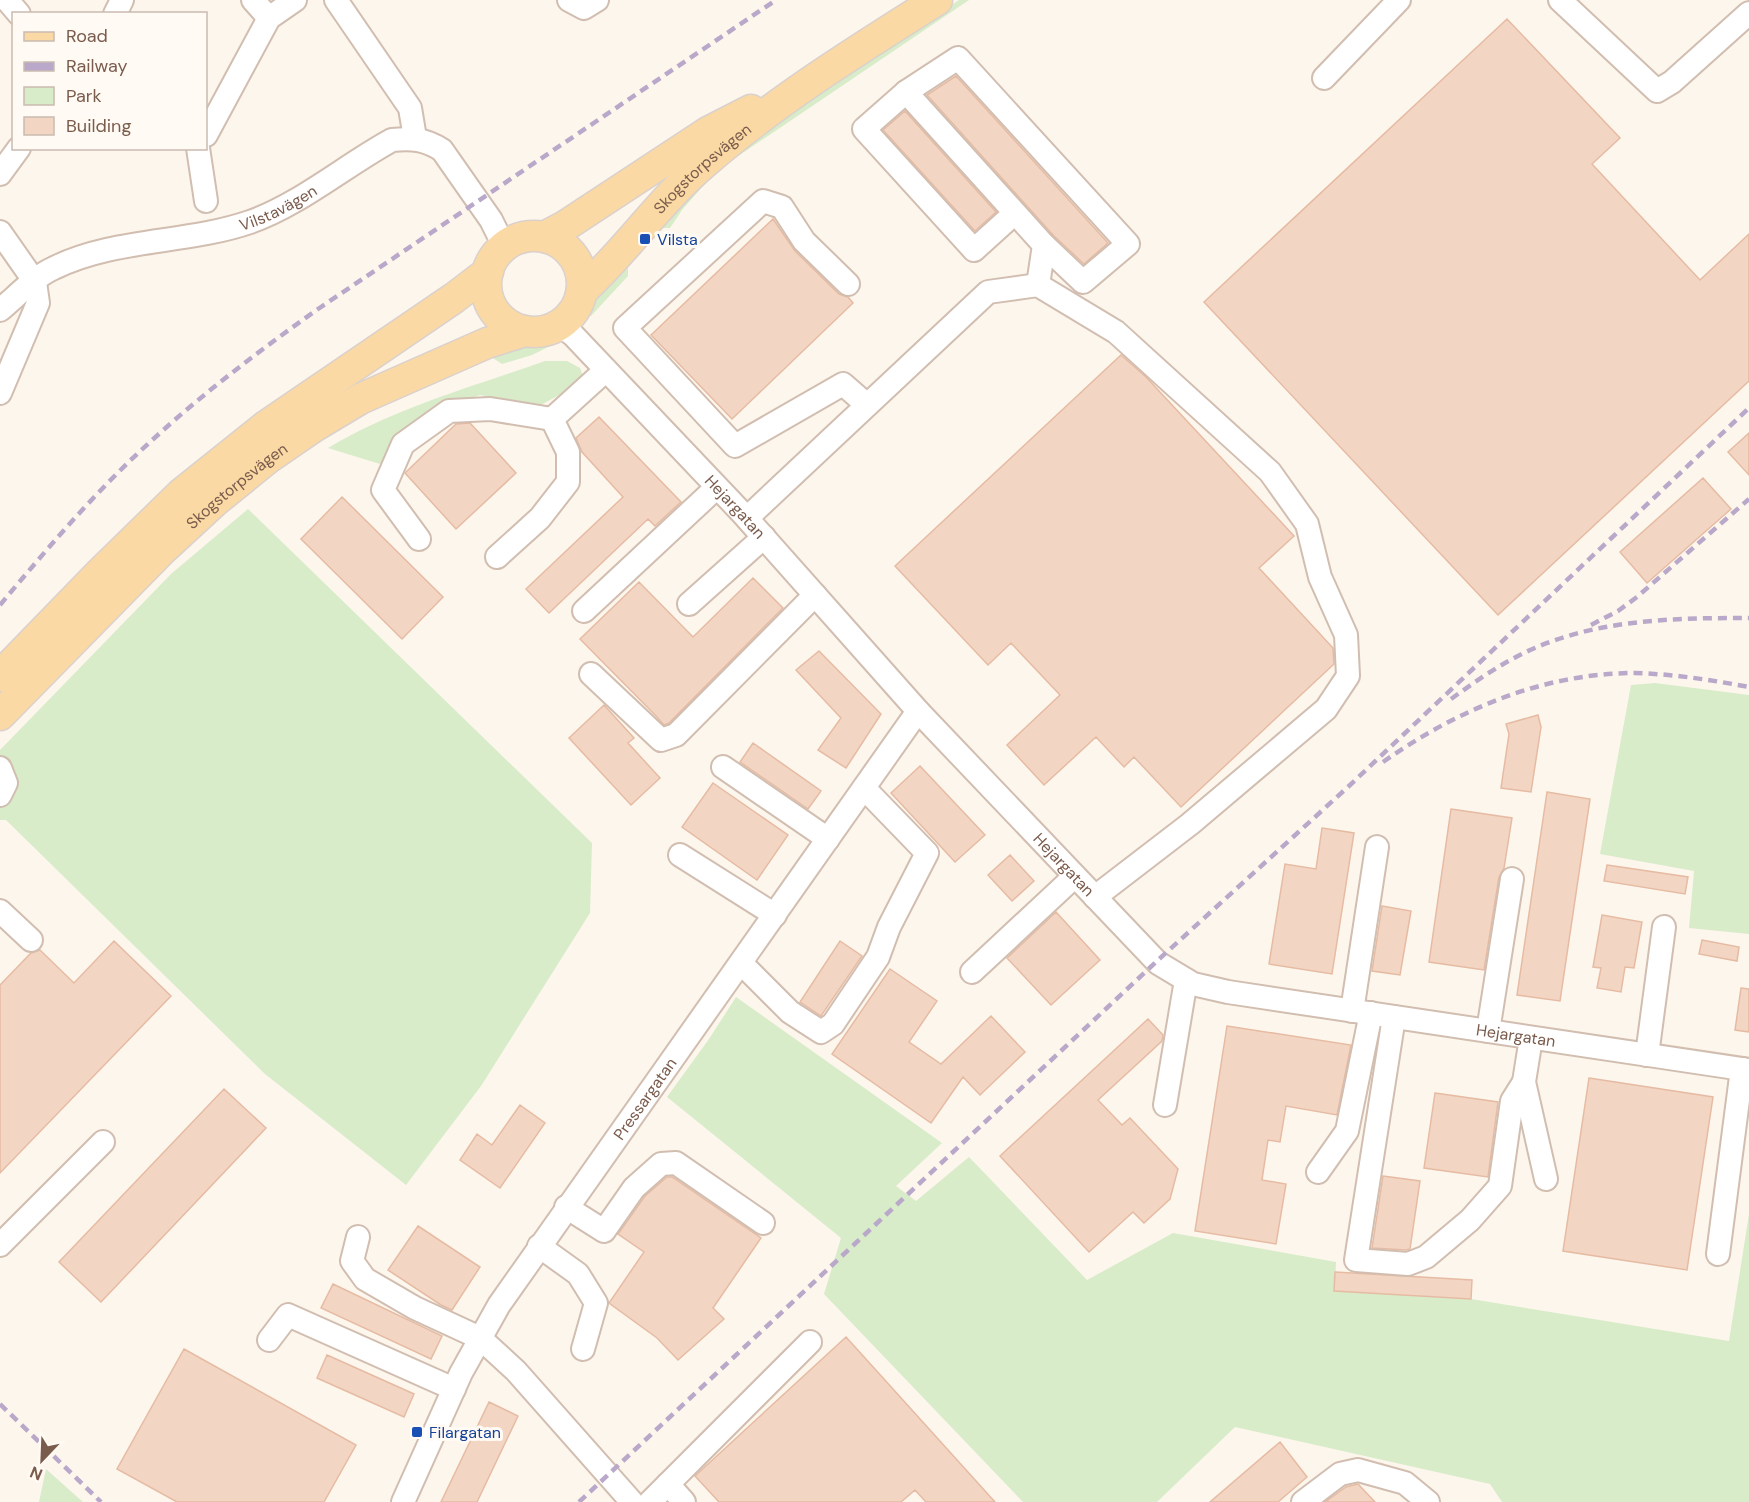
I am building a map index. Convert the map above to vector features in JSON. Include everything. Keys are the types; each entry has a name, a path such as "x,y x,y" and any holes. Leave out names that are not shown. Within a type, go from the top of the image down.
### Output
{"main road":[{"name":"Skogstorpsvägen","path":"582,291 598,277 654,211 701,165 808,82 937,0"},
{"name":"Skogstorpsvägen","path":"544,237 565,226 708,132 808,82"},
{"path":"523,237 544,237 558,242 573,255 581,272 582,291 574,311 559,324 544,331 525,331 509,325 495,313 486,290 488,272 493,259 504,246 523,237"},
{"name":"Skogstorpsvägen","path":"0,676 181,494 266,426 454,298 488,272"},
{"name":"Skogstorpsvägen","path":"0,715 163,549 214,502 267,459 360,399 487,343 525,331"}],"street":[{"path":"7,0 17,12"},
{"path":"253,0 269,18"},
{"path":"207,133 269,18 295,0"},
{"path":"336,0 410,108 415,138 430,142 442,150 491,220 504,246"},
{"path":"569,0 584,8 597,0"},
{"path":"1324,78 1399,0"},
{"path":"1560,0 1657,91 1672,82 1749,13"},
{"path":"906,92 1044,245 1083,282 1128,244 958,58 906,92 864,129 974,250 1015,213"},
{"name":"Vilstavägen","path":"0,310 51,269 80,257 165,239 224,230 250,222 287,204 367,153 392,140 415,138"},
{"path":"0,174 18,150"},
{"path":"198,150 206,201"},
{"path":"848,284 804,241 782,207 763,201 625,328 735,446 843,384 867,405"},
{"path":"0,232 35,282 38,303 0,393"},
{"path":"1038,285 1044,245"},
{"path":"747,518 988,292 1038,285 1116,332 1270,472 1307,524 1320,577 1346,635 1347,676 1326,709 1190,824 1095,897"},
{"name":"Hejargatan","path":"559,324 573,335 747,518 918,711 1158,963 1193,984 1228,992 1745,1070"},
{"path":"552,419 606,370"},
{"path":"419,539 383,490 403,444 449,411 490,409 552,419"},
{"path":"497,556 540,518 568,482 568,452 552,419"},
{"path":"584,611 717,487"},
{"path":"688,604 764,537"},
{"path":"591,674 661,740 676,735 815,595"},
{"name":"Pressargatan","path":"403,1502 454,1389 499,1305 918,711"},
{"path":"723,766 828,839"},
{"path":"0,768 6,783 0,795"},
{"path":"741,963 790,1012 821,1032 833,1024 878,957 889,927 927,852 864,788"},
{"path":"1318,1172 1347,1131 1377,847"},
{"path":"680,855 775,915"},
{"path":"972,972 1075,876"},
{"path":"1488,1031 1512,879"},
{"path":"0,911 31,940"},
{"path":"1647,1055 1664,927"},
{"path":"1165,1105 1186,980"},
{"path":"1394,1017 1356,1260 1408,1264 1426,1257 1470,1220 1500,1186 1512,1101 1524,1082"},
{"path":"1531,1038 1524,1082 1546,1179"},
{"path":"1718,1254 1745,1070"},
{"path":"0,1245 103,1142"},
{"path":"566,1208 604,1231 634,1188 661,1164 676,1163 763,1223"},
{"path":"358,1237 352,1261 365,1279 415,1308 480,1338 516,1371 624,1499"},
{"path":"539,1246 578,1274 596,1303 583,1349"},
{"path":"269,1340 288,1315 454,1389"},
{"path":"650,1502 810,1342"},
{"path":"1303,1502 1340,1474 1358,1470 1404,1483 1428,1502"},
{"path":"668,1484 684,1502"}],"green space":[{"path":"959,0 969,0 716,171 682,210 670,228 658,228 667,210 774,124"},
{"path":"628,265 628,276 591,316 588,315 597,292"},
{"path":"541,341 554,344 532,355 502,364 493,358 488,349"},
{"path":"545,361 567,361 580,368 585,381 537,407 480,395 450,405 413,429 380,464 328,448 407,410"},
{"path":"248,509 592,843 590,913 481,1086 406,1185 265,1074 6,820 0,820 0,806 15,785 12,766 0,756 0,750 171,574"},
{"path":"1655,683 1749,695 1749,934 1689,928 1694,871 1600,854 1631,685"},
{"path":"736,997 942,1143 896,1186 916,1201 969,1157 1087,1280 1173,1233 1336,1262 1335,1291 1471,1299 1729,1341 1749,1214 1749,1502 1502,1502 1490,1484 1235,1427 1157,1502 1023,1502 824,1294 841,1238 667,1097"},
{"path":"46,1469 83,1502 39,1502"}],"building":[{"path":"1507,19 1620,138 1592,164 1700,280 1749,234 1749,381 1498,615 1204,302"},
{"path":"956,76 1108,243 1084,264 1054,236 927,95"},
{"path":"905,111 996,212 975,231 883,130"},
{"path":"773,219 795,251 839,294 848,297 853,303 732,419 651,335"},
{"path":"1121,355 1146,377 1294,536 1259,568 1333,648 1334,664 1181,807 1134,757 1124,767 1096,737 1044,785 1007,745 1060,695 1011,643 988,665 895,566"},
{"path":"599,417 681,502 655,526 648,519 549,613 526,589 623,497 582,452 576,438"},
{"path":"470,423 516,473 456,529 405,473 456,424"},
{"path":"1749,433 1749,475 1728,452"},
{"path":"1703,478 1731,509 1647,583 1620,552"},
{"path":"342,497 443,597 402,639 301,539"},
{"path":"753,578 783,608 669,723 664,725 580,639 639,582 693,637"},
{"path":"819,651 881,714 846,768 818,750 841,718 796,670"},
{"path":"604,705 634,738 628,743 660,778 631,805 569,738"},
{"path":"1538,715 1541,727 1531,792 1501,788 1509,734 1506,724"},
{"path":"753,743 821,791 808,809 740,762"},
{"path":"920,766 985,835 955,862 891,793"},
{"path":"713,783 788,835 757,880 682,827"},
{"path":"1547,792 1590,799 1560,1001 1517,995"},
{"path":"1451,809 1512,818 1504,868 1499,877 1484,970 1429,962"},
{"path":"1322,828 1354,833 1332,974 1269,964 1285,864 1316,869"},
{"path":"1010,855 1034,881 1012,901 988,875"},
{"path":"1607,865 1688,877 1685,894 1604,881"},
{"path":"1382,906 1411,911 1400,975 1372,971"},
{"path":"1056,912 1100,960 1051,1005 1007,958"},
{"path":"1602,915 1642,922 1634,968 1625,967 1621,992 1597,988 1601,968 1593,967"},
{"path":"1702,940 1739,947 1737,961 1699,954"},
{"path":"114,941 171,996 0,1173 0,985 31,953 40,950 74,983"},
{"path":"840,941 862,956 821,1016 800,1002"},
{"path":"890,969 937,1001 909,1042 941,1064 991,1016 1025,1052 980,1095 963,1077 931,1123 832,1054"},
{"path":"1741,988 1749,989 1749,1032 1735,1030"},
{"path":"1148,1019 1163,1035 1162,1041 1098,1100 1122,1125 1130,1118 1178,1169 1170,1199 1144,1223 1133,1212 1089,1252 1000,1156"},
{"path":"1227,1026 1351,1045 1337,1115 1286,1106 1280,1142 1268,1140 1262,1180 1286,1184 1276,1244 1195,1231"},
{"path":"1589,1078 1713,1097 1687,1270 1563,1251"},
{"path":"224,1089 266,1128 101,1302 59,1262"},
{"path":"1435,1093 1498,1102 1488,1177 1424,1168"},
{"path":"520,1105 545,1123 500,1188 460,1160 477,1134 492,1145"},
{"path":"1383,1176 1420,1181 1410,1249 1372,1248"},
{"path":"667,1177 672,1177 761,1238 713,1308 724,1319 678,1360 657,1338 609,1303 644,1252 618,1234 645,1196"},
{"path":"418,1226 480,1267 452,1310 388,1270"},
{"path":"1335,1272 1472,1280 1471,1299 1334,1291"},
{"path":"333,1284 442,1336 431,1359 321,1308"},
{"path":"846,1337 995,1502 926,1502 915,1490 901,1502 719,1502 695,1476"},
{"path":"184,1349 356,1445 324,1502 177,1502 117,1469"},
{"path":"327,1355 414,1394 404,1417 317,1378"},
{"path":"489,1402 518,1416 477,1502 441,1502"},
{"path":"1280,1442 1307,1477 1278,1502 1210,1502"},
{"path":"1358,1484 1375,1502 1325,1502 1346,1487"}],"railway":[{"path":"0,605 110,481 189,407 231,373 318,309 776,0"},
{"path":"579,1502 1157,961 1349,786 1749,408"},
{"path":"1591,625 1618,611 1637,597 1749,499"},
{"path":"1451,699 1516,657 1543,644 1572,635 1630,623 1660,620 1749,618"},
{"path":"1383,762 1411,743 1471,711 1534,687 1567,680 1635,673 1692,678 1749,687"},
{"path":"0,1404 101,1502"}],"place":[{"name":"Vilsta","path":"645,239"},
{"name":"Filargatan","path":"417,1432"}]}
